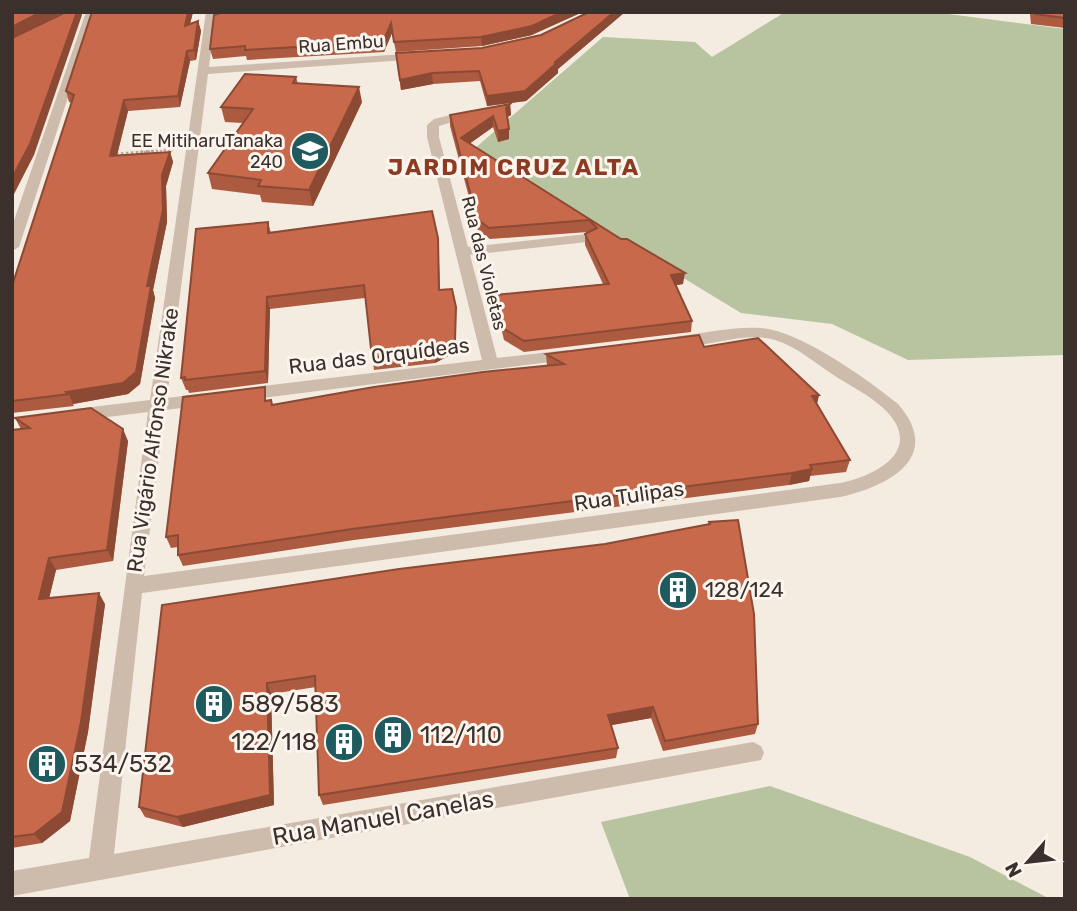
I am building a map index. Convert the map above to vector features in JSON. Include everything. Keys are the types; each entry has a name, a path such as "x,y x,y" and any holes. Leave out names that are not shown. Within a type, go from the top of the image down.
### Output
{"street":[{"path":"12,247 91,12"},
{"name":"Rua Vigário Alfonso Nikrake","path":"100,869 133,586 193,147 215,13"},
{"name":"Rua Embu","path":"204,71 430,55"},
{"name":"Rua das Violetas","path":"487,111 452,116 433,125 433,137 491,365"},
{"path":"463,252 587,238"},
{"name":"Rua Tulipas","path":"133,586 839,490 883,478 907,450 910,440 908,428 900,416 877,396 797,344 779,336 750,332 668,343"},
{"name":"Rua das Orquídeas","path":"52,418 587,353"},
{"name":"Rua Manuel Canelas","path":"12,884 753,753"}],"path":[{"path":"110,155 193,147"}],"green space":[{"path":"785,12 933,12 1065,29 1065,355 908,360 832,324 741,313 473,150 603,37 695,42 712,57"},
{"path":"770,786 970,857 1050,899 630,899 601,822"}],"building":[{"path":"12,12 41,12 12,27"},
{"path":"66,12 77,12 30,144 12,178 12,38"},
{"path":"92,12 188,12 185,26 198,21 194,50 187,51 178,96 124,100 110,156 170,152 162,175 163,210 147,286 151,286 136,372 123,383 66,392 69,394 12,401 12,286 74,95 66,91"},
{"path":"223,12 562,12 532,26 481,37 394,42 391,23 383,42 245,50 245,46 210,49 214,15"},
{"path":"589,12 614,12 525,91 487,96 479,71 432,73 400,80 396,53 482,48 541,35"},
{"path":"1034,12 1065,12 1065,18 1035,14"},
{"path":"245,74 296,77 293,83 359,87 309,190 258,186 261,180 208,173 253,109 221,107"},
{"path":"510,104 506,108 509,129 498,131 493,116 461,138 621,239 627,239 685,273 671,275 692,321 524,341 503,328 495,295 609,284 585,234 597,228 589,220 489,228 477,219 450,115"},
{"path":"432,211 438,238 439,290 452,289 456,307 455,340 434,350 372,358 364,285 267,297 265,371 185,380 185,377 181,378 196,229 268,222 268,233"},
{"path":"699,335 704,347 758,338 819,395 812,396 850,460 810,465 812,469 792,473 352,529 178,555 178,535 166,537 183,397 265,387 265,401 271,400 272,405 374,387 564,364 546,354"},
{"path":"91,408 123,429 107,550 49,558 39,599 99,593 81,722 62,812 34,834 12,837 12,430 30,428 15,418"},
{"path":"738,520 754,614 758,724 665,741 653,707 608,715 618,748 319,795 315,676 267,683 270,795 177,817 139,807 162,605 399,569 605,544 710,524 709,522"}],"place":[{"name":"EE MitiharuTanaka 240","path":"310,151"},
{"name":"128/124","path":"678,590"},
{"name":"589/583","path":"214,704"},
{"name":"112/110","path":"393,735"},
{"name":"122/118","path":"344,742"},
{"name":"534/532","path":"47,764"}],"district":[{"name":"JARDIM CRUZ ALTA","path":"514,167"}]}
